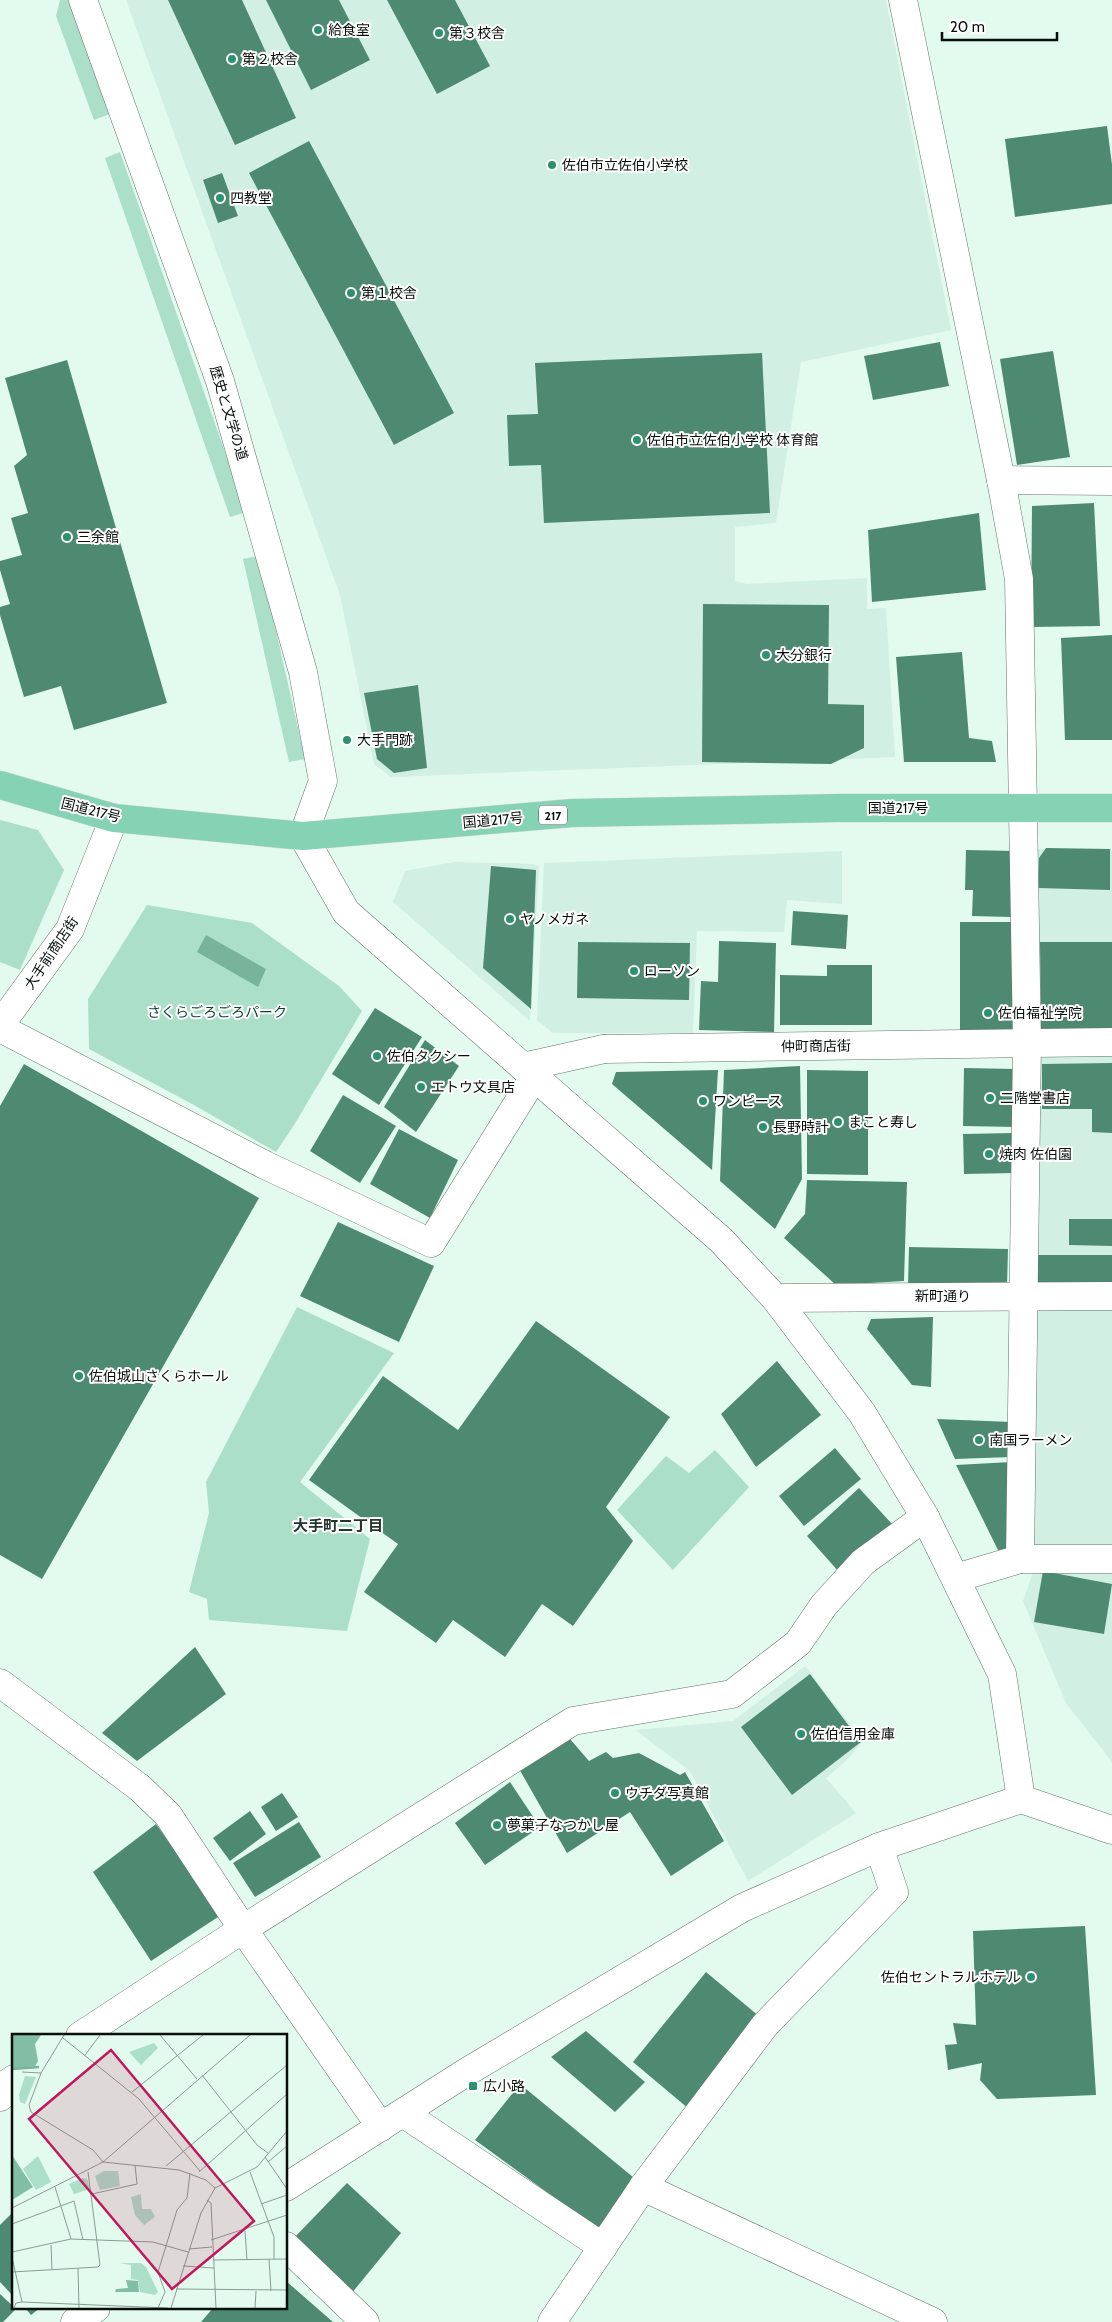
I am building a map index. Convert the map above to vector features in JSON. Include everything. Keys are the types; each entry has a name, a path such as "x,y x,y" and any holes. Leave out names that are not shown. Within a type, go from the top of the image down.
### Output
{"highway":[{"name":"国道217号","path":"0,785 114,818 303,836 572,813 839,808 1112,808"}],"street":[{"name":"歴史と文学の道","path":"83,0 220,381 303,672 323,781 303,836"},
{"path":"902,0 1001,480 1019,579 1027,1042 1022,1296 1020,1559"},
{"path":"1001,480 1112,481"},
{"name":"大手前商店街","path":"0,1026 70,929 114,818"},
{"path":"303,836 346,912 721,1240 775,1298 862,1413 925,1517 1002,1674 1021,1799"},
{"path":"0,1026 265,1166 432,1243 528,1072"},
{"name":"仲町商店街","path":"528,1072 604,1049 1112,1042"},
{"name":"新町通り","path":"775,1298 1112,1296"},
{"path":"83,2034 243,1929 573,1721 732,1694 798,1643 824,1605 863,1562 925,1517"},
{"path":"956,1578 1020,1559 1112,1559"},
{"path":"0,1683 140,1788 168,1815 243,1929 392,2120 603,2247"},
{"path":"288,2186 482,2063 742,1908 879,1847 1021,1799 1112,1830"},
{"path":"552,2322 643,2187 765,2025 894,1892 879,1847"},
{"path":"0,2097 4,2085 12,2080"},
{"path":"643,2187 933,2322"},
{"path":"288,2248 365,2322"},
{"path":"75,2322 93,2310"}],"shaded area":[{"name":"佐伯市立佐伯小学校","path":"126,0 886,0 951,330 801,362 776,523 735,527 735,581 747,584 867,578 867,609 886,608 895,757 391,777 374,764 340,595"},
{"path":"1031,849 1112,849 1112,1290 1027,1289"},
{"path":"842,851 842,904 787,900 784,932 697,931 693,1033 553,1033 537,1020 544,863"},
{"path":"454,862 534,864 539,867 530,1021 393,902 405,871"},
{"path":"206,935 266,969 258,987 197,952"},
{"path":"1028,1302 1112,1302 1112,1554 1024,1554"},
{"path":"1034,1570 1112,1570 1112,1762 1066,1703 1023,1601"},
{"path":"805,1666 863,1741 847,1760 826,1778 856,1813 748,1881 690,1771 635,1730 733,1721"}],"green space":[{"path":"60,0 68,0 110,114 94,120 56,16"},
{"path":"120,152 246,512 230,517 105,158"},
{"path":"259,556 305,759 289,762 243,559"},
{"path":"0,820 38,830 64,870 20,970 0,962"},
{"name":"さくらごろごろパーク","path":"147,905 252,923 339,986 362,1011 276,1152 194,1105 89,1049 88,999"},
{"path":"297,1307 394,1353 300,1482 370,1539 347,1631 209,1620 207,1599 189,1592 209,1513 206,1482"},
{"path":"715,1450 749,1487 673,1570 617,1510 666,1456 689,1473"}],"building":[{"name":"第２校舎","path":"168,0 242,0 296,118 235,145"},
{"name":"給食室","path":"266,0 339,0 370,60 311,90"},
{"name":"第３校舎","path":"387,0 455,0 490,66 437,94"},
{"path":"1107,126 1112,165 1112,204 1015,217 1005,139"},
{"name":"第１校舎","path":"309,141 454,413 394,445 249,173"},
{"name":"四教堂","path":"222,173 238,216 218,223 203,180"},
{"path":"940,342 949,386 873,400 864,356"},
{"path":"1053,351 1070,457 1017,465 1000,359"},
{"name":"佐伯市立佐伯小学校 体育館","path":"762,353 770,513 544,523 541,465 509,466 507,415 538,414 535,363"},
{"name":"三余館","path":"67,360 167,703 74,730 61,686 24,697 0,615 0,607 10,604 0,570 0,561 22,555 11,518 28,513 14,466 27,455 5,378"},
{"path":"1094,503 1100,626 1031,627 1032,506"},
{"path":"979,513 986,590 872,602 868,530"},
{"name":"大分銀行","path":"703,604 829,605 828,704 864,705 864,748 831,764 702,762"},
{"path":"1112,635 1112,740 1065,740 1061,638"},
{"path":"962,652 969,738 992,741 996,762 904,762 896,657"},
{"path":"418,685 427,768 394,773 377,759 364,693"},
{"path":"1046,848 1110,849 1110,890 1038,888 1039,858"},
{"path":"966,850 1014,851 1011,917 972,916 973,890 965,890"},
{"name":"ヤノメガネ","path":"491,866 536,870 531,1009 483,968"},
{"path":"793,911 848,915 846,949 791,945"},
{"path":"960,922 1013,922 1013,1030 960,1030"},
{"path":"719,941 776,943 774,1032 699,1030 701,981 718,982"},
{"name":"ローソン","path":"578,942 690,943 689,1000 577,998"},
{"path":"1040,942 1112,942 1112,1033 1041,1033"},
{"path":"827,965 872,965 872,1025 780,1025 780,975 827,976"},
{"name":"佐伯タクシー","path":"375,1008 422,1037 379,1105 332,1074"},
{"name":"エトウ文具店","path":"425,1040 459,1066 416,1132 384,1107"},
{"path":"1112,1063 1112,1133 1092,1132 1092,1109 1042,1109 1042,1064"},
{"name":"佐伯城山さくらホール","path":"24,1064 259,1198 42,1579 0,1555 0,1106"},
{"path":"800,1066 802,1179 775,1229 720,1181 724,1070"},
{"name":"二階堂書店","path":"964,1068 1017,1069 1017,1127 963,1126"},
{"path":"718,1070 712,1170 612,1084 616,1072"},
{"name":"まこと寿し","path":"807,1070 868,1071 868,1175 807,1174"},
{"path":"343,1095 396,1126 360,1183 310,1151"},
{"path":"399,1129 458,1160 430,1218 370,1184"},
{"name":"焼肉 佐伯園","path":"1014,1133 1015,1173 964,1174 963,1134"},
{"path":"807,1180 907,1182 904,1281 836,1285 784,1238 805,1214"},
{"path":"1069,1219 1112,1219 1112,1246 1069,1245"},
{"path":"338,1222 434,1266 399,1342 300,1296"},
{"path":"909,1247 1008,1249 1007,1287 908,1285"},
{"path":"1037,1255 1112,1255 1112,1290 1038,1289"},
{"path":"933,1317 931,1387 912,1385 867,1329 871,1319"},
{"path":"536,1321 670,1417 606,1507 633,1541 573,1626 542,1604 505,1657 453,1620 436,1643 364,1592 398,1544 309,1480 383,1376 458,1430"},
{"path":"777,1361 821,1415 756,1467 721,1414"},
{"name":"南国ラーメン","path":"937,1419 1011,1422 1011,1457 955,1459"},
{"path":"835,1448 861,1479 804,1526 779,1496"},
{"path":"1011,1462 1012,1549 998,1550 956,1465"},
{"path":"859,1488 892,1524 839,1572 807,1536"},
{"path":"1043,1571 1112,1584 1104,1634 1034,1622"},
{"path":"195,1647 226,1694 137,1761 102,1733"},
{"name":"佐伯信用金庫","path":"810,1674 861,1742 792,1795 741,1727"},
{"name":"ウチダ写真館","path":"570,1739 589,1761 606,1752 613,1758 639,1753 680,1775 685,1772 724,1841 671,1876 630,1812 567,1853 518,1767"},
{"name":"夢菓子なつかし屋","path":"510,1782 540,1827 485,1865 455,1823"},
{"path":"282,1793 298,1817 276,1831 261,1807"},
{"path":"250,1811 266,1834 230,1861 213,1838"},
{"path":"299,1822 321,1857 255,1897 233,1863"},
{"path":"156,1824 221,1915 151,1961 93,1872"},
{"name":"佐伯セントラルホテル","path":"1085,1926 1096,2095 997,2099 980,2080 982,2063 948,2070 945,2045 957,2044 953,2023 976,2025 973,1931"},
{"path":"706,1972 760,2017 689,2109 633,2062"},
{"path":"586,2031 645,2082 615,2112 551,2057"},
{"path":"520,2084 639,2182 599,2230 475,2140"},
{"path":"347,2183 401,2233 351,2294 292,2240"},
{"path":"12,2213 12,2295 0,2282 0,2225"},
{"path":"288,2283 333,2322 201,2322 211,2310 288,2310"},
{"path":"0,2294 12,2305 12,2310 15,2310 3,2322 0,2322"},
{"path":"27,2310 37,2310 31,2315"}],"place":[{"name":"給食室","path":"318,30"},
{"name":"第３校舎","path":"439,33"},
{"name":"第２校舎","path":"232,59"},
{"name":"佐伯市立佐伯小学校","path":"552,165"},
{"name":"四教堂","path":"220,198"},
{"name":"第１校舎","path":"351,293"},
{"name":"佐伯市立佐伯小学校 体育館","path":"637,440"},
{"name":"三余館","path":"67,537"},
{"name":"大分銀行","path":"766,655"},
{"name":"大手門跡","path":"347,740"},
{"name":"ヤノメガネ","path":"510,919"},
{"name":"ローソン","path":"634,971"},
{"name":"佐伯福祉学院","path":"988,1013"},
{"name":"佐伯タクシー","path":"377,1056"},
{"name":"エトウ文具店","path":"421,1087"},
{"name":"二階堂書店","path":"990,1098"},
{"name":"ワンピース","path":"703,1101"},
{"name":"まこと寿し","path":"838,1122"},
{"name":"長野時計","path":"763,1127"},
{"name":"焼肉 佐伯園","path":"989,1154"},
{"name":"佐伯城山さくらホール","path":"79,1376"},
{"name":"南国ラーメン","path":"979,1440"},
{"name":"佐伯信用金庫","path":"801,1734"},
{"name":"ウチダ写真館","path":"615,1793"},
{"name":"夢菓子なつかし屋","path":"497,1825"},
{"name":"佐伯セントラルホテル","path":"1031,1977"},
{"name":"広小路","path":"473,2086"}],"district":[{"name":"大手町二丁目","path":"338,1526"}]}
